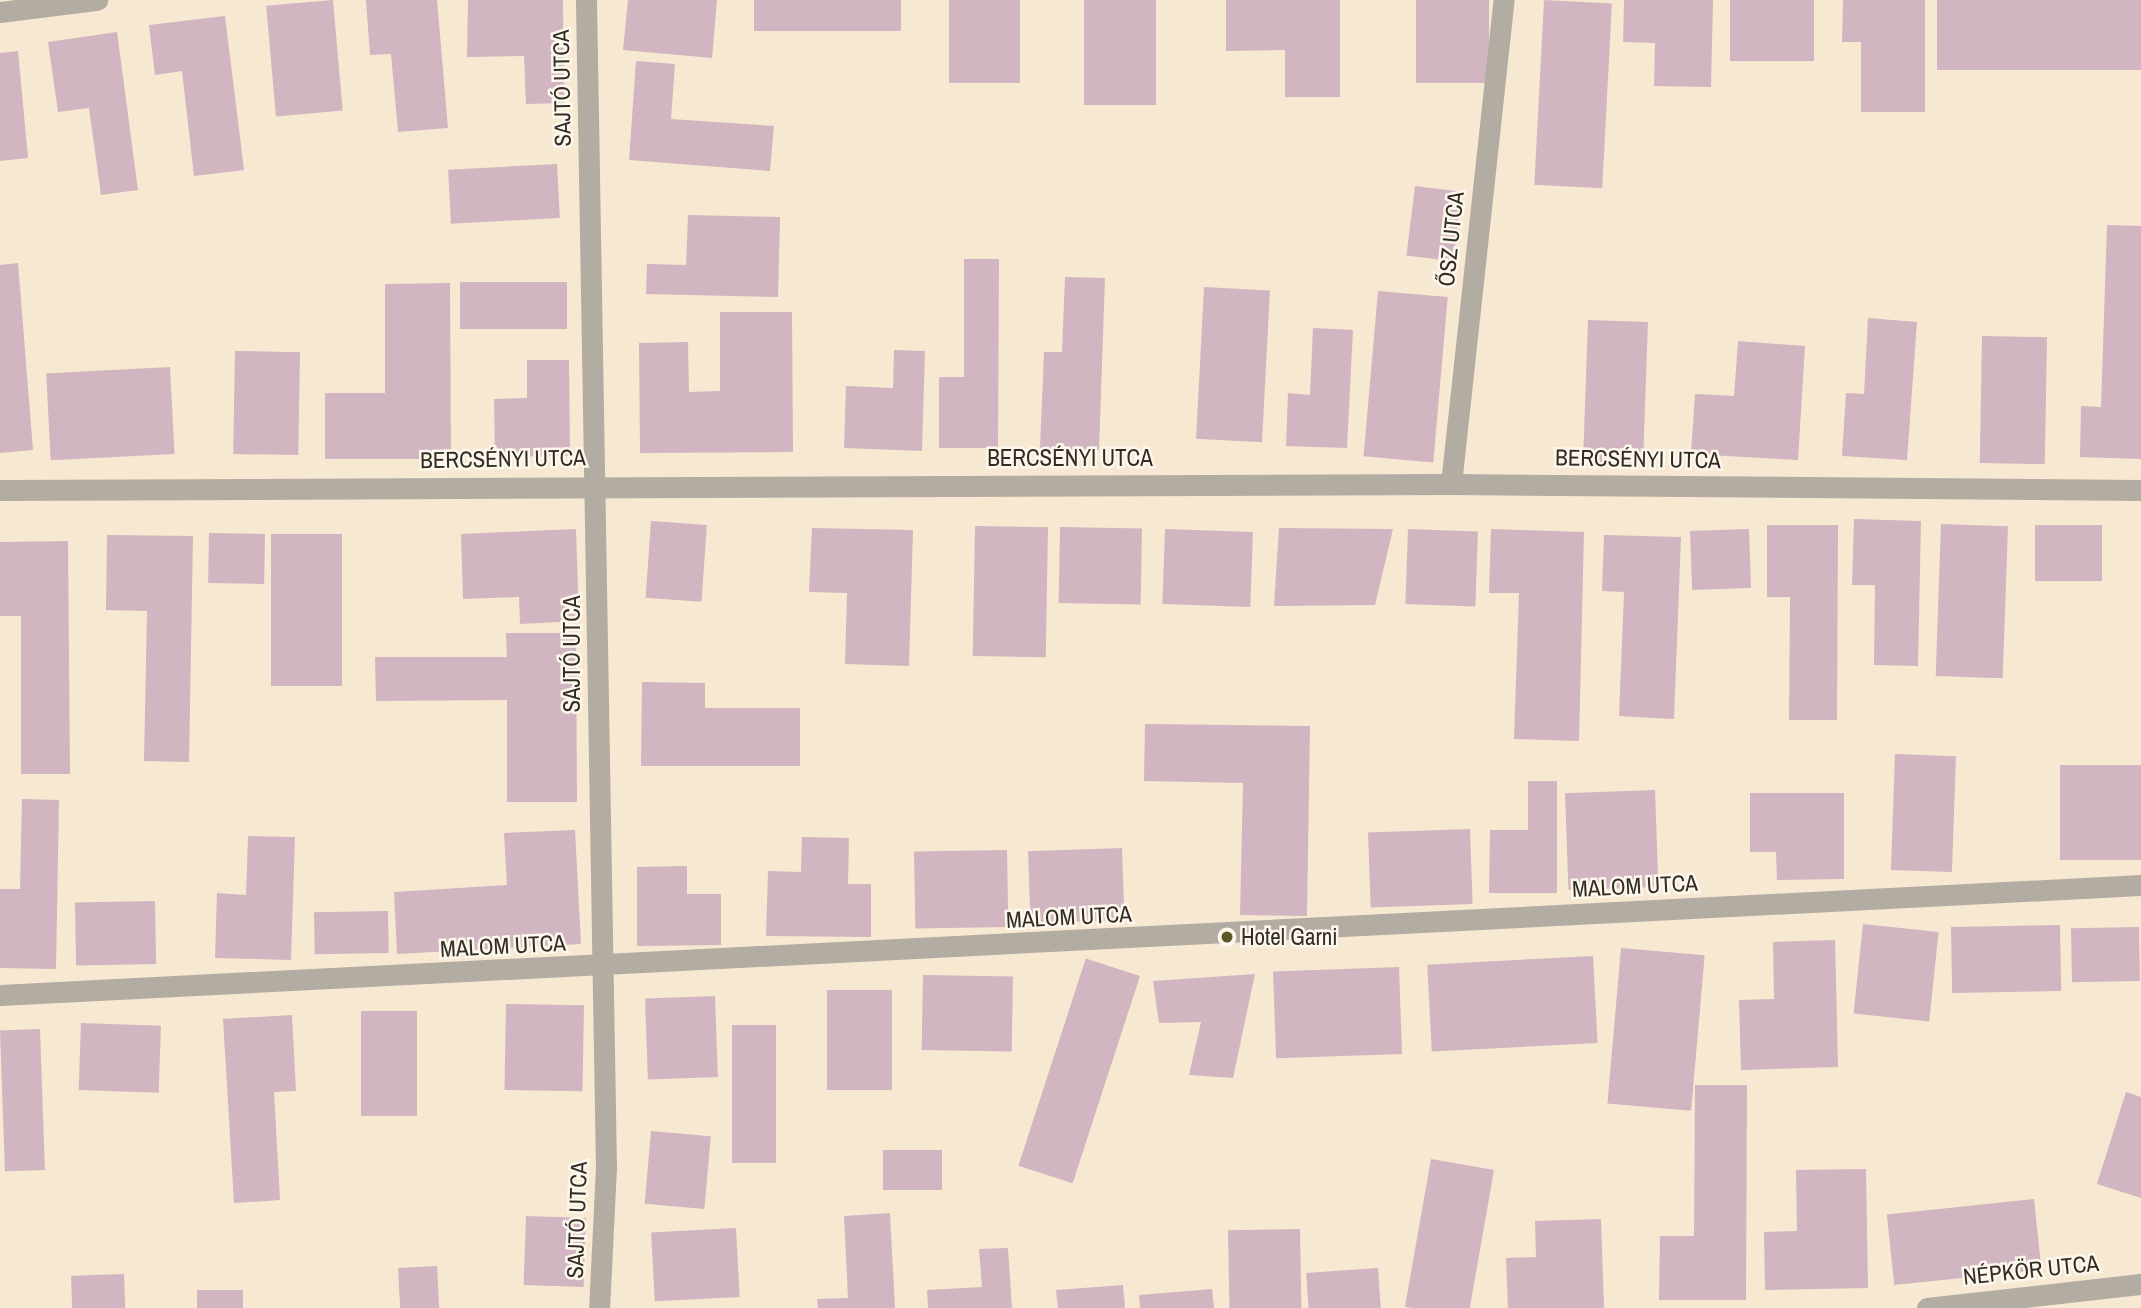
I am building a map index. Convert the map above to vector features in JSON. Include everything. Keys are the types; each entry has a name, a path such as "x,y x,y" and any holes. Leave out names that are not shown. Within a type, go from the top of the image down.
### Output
{"street":[{"path":"0,12 97,0"},
{"name":"SAJTÓ UTCA","path":"586,0 597,485 600,968 606,1167 599,1308"},
{"name":"ŐSZ UTCA","path":"1451,484 1504,0"},
{"name":"BERCSÉNYI UTCA","path":"0,490 597,485 1451,484 2141,490"},
{"name":"MALOM UTCA","path":"0,995 600,968 2141,885"},
{"name":"NÉPKÖR UTCA","path":"1927,1308 2141,1284"}],"building":[{"path":"333,0 343,111 276,116 266,6"},
{"path":"366,0 437,0 448,128 398,132 391,54 370,55"},
{"path":"468,0 563,0 564,103 526,104 524,56 467,57"},
{"path":"628,0 717,0 712,58 623,50"},
{"path":"754,0 901,0 901,31 754,31"},
{"path":"949,0 1020,0 1020,83 949,83"},
{"path":"1084,0 1156,0 1156,105 1084,105"},
{"path":"1226,0 1340,0 1340,97 1285,97 1285,50 1226,51"},
{"path":"1416,0 1489,0 1489,83 1416,83"},
{"path":"1544,0 1612,4 1602,188 1534,185"},
{"path":"1624,0 1713,0 1711,87 1654,86 1655,43 1623,42"},
{"path":"1730,0 1814,0 1814,61 1730,61"},
{"path":"1843,0 1925,0 1925,112 1861,112 1861,42 1842,42"},
{"path":"1937,0 2141,0 2141,70 1937,70"},
{"path":"225,16 244,170 194,176 182,71 155,75 149,25"},
{"path":"117,32 138,190 101,195 89,108 58,112 48,42"},
{"path":"18,51 28,158 0,161 0,53"},
{"path":"636,61 675,64 671,119 774,126 770,171 629,160"},
{"path":"557,164 560,218 451,224 448,170"},
{"path":"1415,186 1462,192 1453,261 1406,255"},
{"path":"688,215 780,217 778,297 646,294 647,264 686,265"},
{"path":"2107,225 2141,226 2141,459 2080,457 2081,406 2101,407"},
{"path":"964,259 999,259 998,448 939,448 939,377 964,377"},
{"path":"18,263 33,450 0,453 0,265"},
{"path":"1065,277 1105,278 1099,450 1040,448 1044,352 1062,352"},
{"path":"460,282 567,282 567,329 460,329"},
{"path":"450,283 451,459 325,459 325,393 385,393 385,284"},
{"path":"1204,287 1270,290 1262,442 1196,439"},
{"path":"1378,291 1448,297 1433,462 1364,456"},
{"path":"720,312 792,312 793,452 640,453 639,343 688,342 689,392 720,391"},
{"path":"1868,318 1917,322 1907,460 1842,456 1846,393 1864,394"},
{"path":"1588,320 1648,322 1643,464 1583,462"},
{"path":"1313,328 1353,330 1347,448 1286,446 1288,393 1310,395"},
{"path":"1982,336 2047,337 2045,464 1980,463"},
{"path":"1738,341 1805,346 1798,460 1691,454 1695,394 1734,396"},
{"path":"894,350 925,351 922,451 844,448 846,386 893,388"},
{"path":"235,351 300,352 298,455 233,454"},
{"path":"527,360 569,360 570,456 495,457 494,399 527,398"},
{"path":"170,367 175,454 51,460 46,373"},
{"path":"1854,519 1921,521 1918,666 1874,665 1875,585 1852,585"},
{"path":"651,521 707,525 701,602 646,598"},
{"path":"1941,524 2008,526 2003,678 1936,676"},
{"path":"1767,525 1838,525 1837,720 1789,720 1790,597 1767,597"},
{"path":"2035,525 2102,525 2102,581 2035,581"},
{"path":"975,526 1048,527 1046,657 973,656"},
{"path":"1060,527 1142,528 1141,604 1059,603"},
{"path":"812,528 913,530 909,666 845,664 847,593 809,592"},
{"path":"1279,528 1393,529 1375,605 1274,606"},
{"path":"576,529 579,621 520,624 519,597 463,599 461,534"},
{"path":"1165,529 1253,532 1250,607 1162,604"},
{"path":"1408,529 1478,531 1475,606 1405,604"},
{"path":"1491,529 1584,532 1579,741 1514,739 1519,593 1489,593"},
{"path":"1749,529 1751,588 1692,590 1690,531"},
{"path":"209,533 265,534 264,584 208,583"},
{"path":"271,534 342,534 342,686 271,686"},
{"path":"107,535 193,536 189,762 144,761 147,611 106,610"},
{"path":"1604,535 1681,537 1674,719 1619,716 1624,592 1602,591"},
{"path":"68,541 70,774 21,774 21,616 0,616 0,542"},
{"path":"506,633 576,633 577,802 507,802 507,700 376,701 375,657 507,657"},
{"path":"642,682 705,683 705,708 800,708 800,766 641,766"},
{"path":"1145,724 1310,726 1307,916 1240,915 1243,783 1144,781"},
{"path":"1895,754 1956,756 1952,872 1891,870"},
{"path":"2060,765 2141,765 2141,860 2060,860"},
{"path":"1528,781 1557,781 1557,893 1489,893 1490,830 1528,830"},
{"path":"1655,790 1658,887 1568,890 1565,793"},
{"path":"1750,793 1844,793 1844,879 1777,880 1776,852 1750,852"},
{"path":"22,799 59,800 56,969 0,968 0,889 20,889"},
{"path":"1470,829 1473,904 1371,908 1368,833"},
{"path":"575,830 581,944 397,954 394,892 507,885 504,833"},
{"path":"248,836 295,837 291,960 215,958 217,893 246,895"},
{"path":"802,837 849,838 848,884 871,884 871,937 766,936 768,871 801,872"},
{"path":"1122,848 1125,920 1031,923 1028,851"},
{"path":"1007,850 1008,927 915,929 914,852"},
{"path":"687,866 687,894 721,894 721,945 637,946 637,867"},
{"path":"155,901 156,964 76,965 75,902"},
{"path":"388,911 389,953 315,954 314,912"},
{"path":"1863,924 1939,932 1929,1021 1854,1014"},
{"path":"2060,925 2061,991 1952,993 1951,927"},
{"path":"2139,927 2140,981 2072,982 2071,928"},
{"path":"1835,940 1838,1067 1741,1070 1739,1000 1774,999 1773,942"},
{"path":"1621,948 1705,955 1691,1111 1607,1103"},
{"path":"1593,956 1598,1043 1432,1052 1427,965"},
{"path":"1086,958 1140,976 1073,1183 1018,1166"},
{"path":"1399,967 1402,1054 1276,1058 1273,971"},
{"path":"1255,974 1233,1078 1189,1075 1201,1022 1159,1023 1153,981"},
{"path":"923,975 1013,977 1012,1052 922,1050"},
{"path":"827,990 892,990 892,1090 827,1090"},
{"path":"715,996 718,1077 648,1079 645,998"},
{"path":"506,1004 584,1005 582,1091 504,1090"},
{"path":"361,1011 417,1011 417,1116 361,1116"},
{"path":"292,1015 296,1091 274,1092 280,1200 234,1203 223,1019"},
{"path":"81,1023 161,1026 159,1093 79,1090"},
{"path":"732,1025 776,1025 776,1163 732,1163"},
{"path":"40,1029 45,1170 5,1171 0,1030"},
{"path":"1695,1085 1747,1085 1746,1300 1659,1300 1660,1236 1694,1236"},
{"path":"2126,1092 2141,1097 2141,1198 2097,1184"},
{"path":"651,1131 711,1136 704,1209 645,1204"},
{"path":"883,1150 942,1150 942,1190 883,1190"},
{"path":"1431,1159 1494,1170 1470,1308 1405,1307"},
{"path":"1866,1169 1868,1288 1765,1290 1764,1232 1797,1231 1796,1170"},
{"path":"2034,1199 2041,1270 1894,1285 1887,1214"},
{"path":"890,1213 895,1308 818,1308 817,1299 848,1298 844,1216"},
{"path":"526,1216 586,1218 584,1287 524,1285"},
{"path":"1601,1219 1604,1308 1508,1308 1506,1258 1536,1257 1535,1221"},
{"path":"736,1228 740,1297 655,1301 651,1232"},
{"path":"1300,1229 1301,1308 1229,1308 1228,1230"},
{"path":"1008,1248 1012,1308 928,1308 927,1290 982,1287 979,1249"},
{"path":"437,1266 439,1308 400,1308 398,1268"},
{"path":"1378,1268 1381,1308 1309,1308 1306,1273"},
{"path":"124,1274 125,1308 72,1308 71,1276"},
{"path":"1123,1285 1125,1308 1058,1308 1056,1290"},
{"path":"1212,1289 1214,1308 1140,1308 1139,1295"},
{"path":"197,1290 243,1290 243,1308 197,1308"}],"place":[{"name":"Hotel Garni","path":"1227,937"}]}
